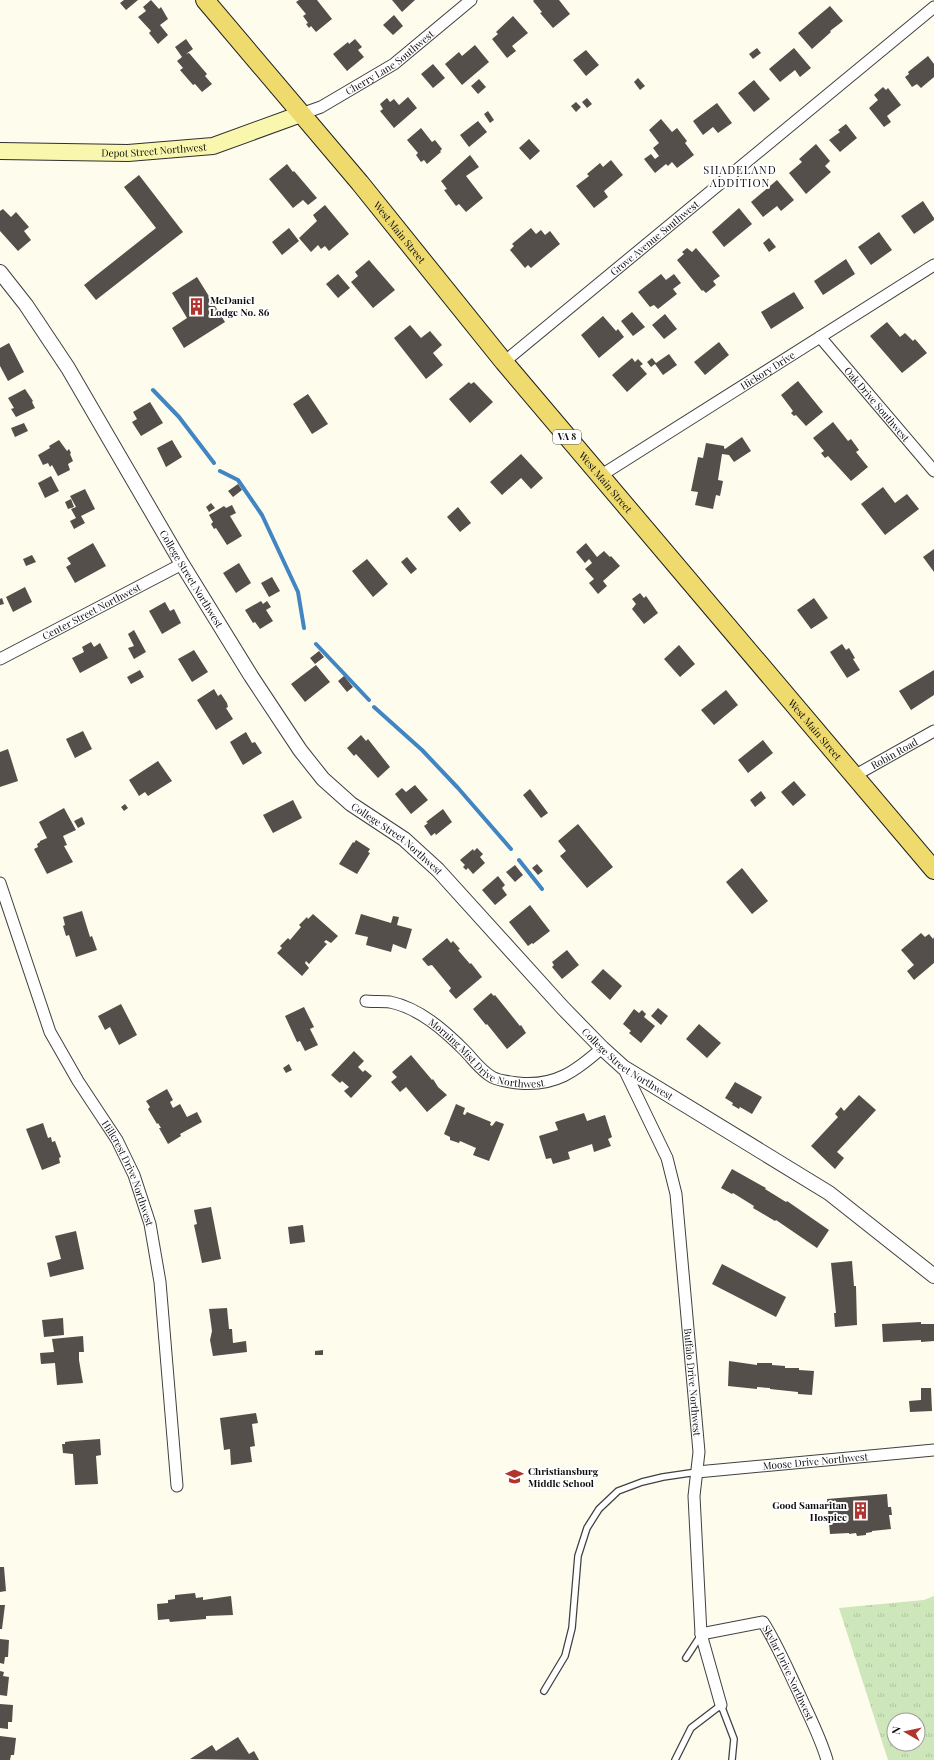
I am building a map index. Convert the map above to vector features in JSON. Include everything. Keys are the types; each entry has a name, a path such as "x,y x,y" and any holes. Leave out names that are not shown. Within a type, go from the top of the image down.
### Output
{"main road":[{"name":"West Main Street","path":"205,0 360,183 504,362 934,870"},
{"name":"Depot Street Northwest","path":"0,151 128,153 213,146 301,114"}],"street":[{"name":"Cherry Lane Southwest","path":"301,114 321,107 394,64 470,0"},
{"name":"Grove Avenue Southwest","path":"504,362 934,6"},
{"name":"Hickory Drive","path":"600,476 934,264"},
{"name":"College Street Northwest","path":"0,272 26,305 68,368 182,564 251,676 300,750 323,779 350,804 404,839 438,870 562,1008 623,1067 829,1193 934,1276"},
{"name":"Oak Drive Southwest","path":"820,337 934,472"},
{"name":"Center Street Northwest","path":"0,659 182,564"},
{"name":"Robin Road","path":"854,776 934,731"},
{"name":"Hillcrest Drive Northwest","path":"0,883 50,1032 78,1081 117,1140 134,1175 150,1224 160,1282 177,1486"},
{"name":"Morning Mist Drive Northwest","path":"366,1001 390,1002 409,1008 428,1019 445,1033 464,1050 477,1066 492,1077 512,1082 530,1084 546,1083 564,1076 584,1064 602,1048"},
{"name":"Buffalo Drive Northwest","path":"623,1067 666,1158 676,1194 699,1452 694,1496 701,1634 720,1705"},
{"name":"Moose Drive Northwest","path":"697,1472 934,1450"},
{"name":"Skylar Drive Northwest","path":"701,1634 763,1622 773,1638 809,1715 823,1746 826,1760"}],"lane":[{"path":"544,1691 565,1656 572,1628 578,1556 587,1528 599,1509 618,1491 642,1482 697,1472"},
{"path":"686,1658 701,1634"},
{"path":"675,1760 691,1728 720,1705 734,1739 732,1760"}],"green space":[{"path":"934,1596 934,1760 888,1760 839,1608 924,1600"}],"building":[{"path":"124,0 138,0 126,10 120,3"},
{"path":"151,0 159,9 161,7 168,19 160,25 168,35 158,44 149,33 151,31 138,17 146,11 143,7"},
{"path":"299,0 317,0 332,19 316,32 311,26 309,28 306,24 308,23 303,16 306,14 296,2"},
{"path":"392,0 415,0 402,12"},
{"path":"559,0 570,14 553,28 540,13 542,12 533,1"},
{"path":"830,6 843,21 830,31 831,32 812,49 798,33"},
{"path":"394,15 403,26 393,35 383,25"},
{"path":"513,16 528,33 512,46 516,51 507,58 492,39 498,34 496,32"},
{"path":"186,39 193,49 186,54 189,53 207,74 205,76 212,84 202,92 195,84 193,85 180,70 183,68 177,61 182,57 175,47"},
{"path":"355,39 362,47 358,50 364,57 347,71 333,54 348,42 349,44"},
{"path":"475,45 489,62 462,85 445,64 459,52 462,56"},
{"path":"757,48 761,53 753,59 749,54"},
{"path":"794,48 811,68 800,77 795,70 780,82 769,69"},
{"path":"586,50 599,65 586,76 573,60"},
{"path":"928,56 934,64 934,77 921,88 917,84 912,87 905,77 909,74 908,72"},
{"path":"433,64 445,78 433,88 421,74"},
{"path":"638,78 645,86 640,90 634,82"},
{"path":"479,79 486,87 478,94 471,86"},
{"path":"754,80 770,99 754,112 738,93"},
{"path":"883,87 886,90 888,88 901,105 887,116 891,122 884,127 869,108 878,100 874,95"},
{"path":"408,97 417,108 394,128 380,111 383,109 380,104 387,98 390,102 394,99 399,105"},
{"path":"587,98 592,104 587,108 582,102"},
{"path":"576,102 581,107 576,112 571,106"},
{"path":"717,103 732,123 718,133 713,127 703,135 693,121"},
{"path":"488,111 494,120 490,123 484,114"},
{"path":"661,119 672,132 677,128 687,141 685,143 694,155 677,168 672,162 668,166 666,164 655,173 644,159 651,154 655,159 659,156 653,148 659,143 649,130"},
{"path":"478,121 487,132 469,147 460,135"},
{"path":"846,124 857,138 840,152 829,140 840,132 838,130"},
{"path":"421,128 432,142 435,140 442,149 440,151 441,152 427,164 424,160 421,162 416,155 418,153 407,140"},
{"path":"529,139 540,151 530,160 519,148"},
{"path":"816,144 830,161 825,166 831,172 806,194 789,173 802,162 799,159"},
{"path":"470,155 479,167 466,176 483,198 466,212 459,204 456,206 444,190 447,189 441,181"},
{"path":"611,160 623,175 604,191 608,197 594,208 576,186 589,176 587,174 600,163 603,167"},
{"path":"287,164 317,198 308,205 303,200 293,208 269,179"},
{"path":"139,175 183,232 96,300 84,285 156,228 124,187"},
{"path":"777,180 794,200 781,211 777,206 763,217 751,202"},
{"path":"923,201 934,220 914,234 901,216"},
{"path":"325,205 349,234 329,251 325,246 321,249 318,245 311,252 299,238 317,221 313,215"},
{"path":"739,208 752,224 724,247 712,232"},
{"path":"3,209 11,217 16,212 29,227 24,231 31,240 18,251 0,231 0,211"},
{"path":"289,228 299,241 282,255 272,242"},
{"path":"531,228 536,234 541,230 545,235 550,231 560,244 531,268 528,265 525,268 510,250 514,246 512,244"},
{"path":"879,232 892,250 871,265 858,247"},
{"path":"769,238 776,247 769,252 763,243"},
{"path":"687,248 692,252 696,248 720,276 713,281 716,285 706,293 703,290 702,291 677,260 684,254 682,252"},
{"path":"846,259 855,274 823,295 814,281"},
{"path":"369,260 395,290 373,308 351,282 358,276 355,272"},
{"path":"338,274 350,288 338,298 326,284"},
{"path":"661,274 666,280 674,274 681,283 673,289 677,294 658,309 654,305 650,307 638,292"},
{"name":"McDaniel Lodge No. 86","path":"197,277 225,322 184,348 172,328 187,318 172,293"},
{"path":"794,292 804,308 771,329 761,312"},
{"path":"632,312 645,327 633,336 621,321"},
{"path":"665,314 677,329 664,339 652,325"},
{"path":"603,316 616,331 618,329 624,337 599,358 581,335"},
{"path":"887,322 900,337 905,333 913,341 915,339 927,353 902,373 870,336"},
{"path":"410,325 421,338 430,331 442,345 433,353 443,365 426,379 394,338"},
{"path":"719,342 729,355 705,375 694,362"},
{"path":"9,343 24,372 8,381 0,366 0,348"},
{"path":"669,354 677,365 663,375 655,364 651,367 647,362 652,358 656,363"},
{"path":"632,358 635,362 638,359 643,364 640,366 647,374 627,392 612,375"},
{"path":"798,381 823,412 806,426 796,415 794,416 791,413 793,411 781,395"},
{"path":"469,382 471,384 474,382 493,402 470,423 449,399"},
{"path":"25,389 33,401 32,402 35,408 16,417 11,409 14,408 8,398"},
{"path":"308,394 328,424 312,434 293,404"},
{"path":"150,402 163,423 141,436 132,422 137,419 133,412"},
{"path":"833,422 848,441 851,439 859,450 856,452 868,467 851,481 828,456 825,458 821,453 824,451 813,438"},
{"path":"24,423 28,431 15,437 11,428"},
{"path":"742,437 751,451 734,462 729,455 722,454 718,480 723,481 720,496 716,495 713,509 695,505 698,492 691,491 698,457 703,458 706,443 724,446 725,449"},
{"path":"59,440 67,451 69,449 73,461 68,464 70,470 58,476 52,465 50,467 48,463 43,465 38,455 50,448 49,446"},
{"path":"172,440 182,457 166,467 157,448"},
{"path":"521,454 543,478 531,489 521,478 502,495 490,482"},
{"path":"51,476 59,491 45,498 38,483"},
{"path":"238,484 242,490 233,497 228,491"},
{"path":"883,487 895,503 907,494 919,509 885,535 861,504"},
{"path":"85,489 95,509 81,516 85,523 74,529 70,521 76,518 71,509 76,507 70,496"},
{"path":"71,499 74,507 68,509 65,502"},
{"path":"211,503 215,508 209,512 206,507"},
{"path":"232,505 236,513 230,516 242,536 227,545 216,528 214,529 211,524 213,522 209,515 224,506 226,508"},
{"path":"458,507 471,523 460,532 447,517"},
{"path":"93,543 106,566 75,583 66,567 71,564 67,558"},
{"path":"586,543 597,557 604,551 620,566 603,581 607,586 598,594 589,583 594,579 585,569 592,563 589,559 585,563 576,552"},
{"path":"934,549 934,572 923,557"},
{"path":"32,555 36,562 26,566 23,559"},
{"path":"407,557 417,569 411,574 401,562"},
{"path":"367,559 388,584 373,597 352,571"},
{"path":"239,563 251,583 236,593 223,573"},
{"path":"272,577 280,591 269,597 261,583"},
{"path":"25,587 32,602 13,612 6,597"},
{"path":"640,593 644,598 646,596 658,613 644,624 632,609 636,604 632,599"},
{"path":"2,598 4,604 0,605 0,599"},
{"path":"814,598 828,618 811,629 797,610"},
{"path":"261,601 263,604 267,601 271,607 266,610 273,621 260,629 255,622 253,623 245,610"},
{"path":"165,602 170,611 174,609 181,623 162,634 149,611"},
{"path":"134,630 146,652 134,659 128,648 134,646 128,634"},
{"path":"91,642 94,647 100,643 108,658 80,673 72,658 84,652 82,647"},
{"path":"842,644 846,650 849,648 855,658 853,659 860,670 847,678 830,652"},
{"path":"679,645 695,664 680,677 664,659"},
{"path":"194,650 208,672 192,682 178,659"},
{"path":"319,651 324,657 315,664 310,658"},
{"path":"316,665 330,682 305,702 291,684"},
{"path":"140,670 144,677 131,684 127,677"},
{"path":"934,670 934,695 911,710 899,691"},
{"path":"344,676 353,687 347,692 338,681"},
{"path":"214,689 218,696 221,694 227,703 228,707 226,708 233,719 216,730 197,700"},
{"path":"726,690 738,705 714,725 701,710"},
{"path":"83,731 92,749 75,758 66,739"},
{"path":"246,732 252,743 255,742 262,753 243,765 230,742"},
{"path":"361,735 366,741 368,739 390,767 378,778 356,754 354,756 347,748"},
{"path":"763,740 773,753 748,773 738,760"},
{"path":"8,749 18,781 0,787 0,752"},
{"path":"158,761 172,781 148,796 145,792 139,796 129,780"},
{"path":"794,781 806,795 793,806 781,792"},
{"path":"415,785 428,800 411,814 395,794 402,788 406,792"},
{"path":"530,789 548,813 541,818 523,795"},
{"path":"761,791 766,798 755,807 750,800"},
{"path":"293,800 302,818 273,833 263,815"},
{"path":"125,804 128,808 124,811 121,807"},
{"path":"64,808 76,830 63,836 67,845 64,846 73,862 47,874 34,849 38,847 37,844 40,841 47,838 39,822"},
{"path":"443,809 452,822 436,835 435,833 431,836 424,826 428,823 426,822"},
{"path":"82,817 85,824 78,828 74,821"},
{"path":"578,824 613,867 587,888 560,856 566,851 558,841"},
{"path":"356,840 370,849 368,852 370,853 357,874 339,864 353,842 354,843"},
{"path":"477,848 483,854 480,857 485,863 473,874 468,868 466,870 463,867 465,865 460,860 473,849 474,851"},
{"path":"537,864 543,871 538,875 532,868"},
{"path":"515,865 523,875 515,882 506,872"},
{"path":"742,868 768,901 752,914 726,882"},
{"path":"498,876 505,885 502,888 507,895 495,905 482,890"},
{"path":"530,905 550,931 528,946 509,922"},
{"path":"82,911 90,937 92,936 97,950 76,957 69,935 66,936 63,926 65,925 63,917"},
{"path":"313,914 338,936 331,943 326,940 324,942 327,944 309,964 306,961 305,963 309,968 302,976 277,953 282,948 280,946 288,938 290,940 301,927 299,925 307,917 308,919"},
{"path":"361,914 391,923 393,916 399,917 397,925 412,929 406,949 393,944 391,952 366,945 368,937 355,934"},
{"path":"921,933 925,937 929,934 933,939 934,937 934,963 914,980 907,971 914,965 901,950"},
{"path":"447,938 451,943 453,941 460,949 458,950 482,977 456,999 449,991 451,988 432,965 428,966 422,959"},
{"path":"567,950 579,965 562,979 552,967 554,965 552,962"},
{"path":"603,969 622,986 610,1000 591,982"},
{"path":"491,993 494,996 495,995 526,1033 507,1049 473,1009"},
{"path":"121,1004 137,1035 119,1045 110,1027 105,1030 98,1016"},
{"path":"304,1007 314,1027 310,1029 318,1045 305,1051 300,1041 297,1042 285,1016"},
{"path":"658,1008 668,1016 661,1025 651,1016"},
{"path":"634,1009 639,1013 642,1010 646,1014 644,1017 655,1026 641,1043 629,1033 631,1031 623,1024"},
{"path":"699,1024 721,1043 707,1058 686,1039"},
{"path":"354,1051 364,1061 358,1067 363,1072 365,1070 372,1076 351,1098 344,1091 349,1087 342,1081 340,1083 331,1075"},
{"path":"411,1055 432,1080 433,1079 438,1087 447,1095 427,1112 406,1087 400,1092 391,1082 397,1077 392,1072"},
{"path":"289,1064 292,1070 286,1073 283,1068"},
{"path":"735,1082 762,1097 752,1114 740,1107 739,1109 732,1105 733,1103 725,1098"},
{"path":"167,1089 173,1100 170,1102 173,1108 180,1104 187,1117 197,1112 202,1122 180,1134 181,1136 168,1144 159,1128 161,1128 148,1109 150,1107 146,1101"},
{"path":"859,1095 876,1110 837,1152 844,1158 835,1169 811,1146 838,1117 835,1114 841,1107 844,1111"},
{"path":"456,1104 465,1108 463,1114 465,1115 467,1112 491,1122 490,1125 492,1126 496,1121 504,1124 489,1161 473,1155 476,1148 460,1141 459,1143 450,1140 450,1137 444,1134"},
{"path":"584,1113 587,1121 605,1115 612,1137 608,1139 611,1146 594,1152 592,1144 568,1152 570,1159 553,1164 551,1158 546,1159 539,1136 558,1130 555,1122"},
{"path":"43,1123 48,1138 51,1137 52,1142 55,1141 61,1157 59,1158 60,1163 42,1170 26,1129"},
{"path":"732,1169 766,1188 765,1189 786,1202 787,1201 829,1230 817,1248 776,1220 775,1221 753,1208 754,1206 733,1193 732,1194 721,1188"},
{"path":"211,1207 221,1259 202,1263 194,1225 197,1224 194,1210"},
{"path":"303,1225 305,1242 290,1244 288,1227"},
{"path":"76,1231 84,1269 50,1277 47,1263 61,1259 55,1236"},
{"path":"852,1261 854,1286 856,1286 857,1325 835,1327 834,1313 836,1313 831,1263"},
{"path":"722,1264 786,1297 776,1317 712,1284"},
{"path":"227,1308 229,1329 232,1329 233,1343 246,1341 247,1352 213,1356 210,1340 212,1331 209,1309"},
{"path":"63,1318 64,1335 44,1337 42,1320"},
{"path":"921,1322 921,1324 934,1324 934,1341 921,1342 921,1340 883,1342 882,1324"},
{"path":"83,1336 84,1352 79,1352 79,1360 83,1383 57,1385 55,1363 41,1364 40,1353 54,1352 52,1339"},
{"path":"323,1350 323,1355 315,1355 315,1351"},
{"path":"729,1361 757,1365 757,1363 772,1363 772,1365 785,1366 785,1368 799,1368 799,1370 814,1371 812,1395 798,1394 798,1392 770,1388 757,1387 757,1389 728,1386"},
{"path":"921,1388 931,1388 932,1411 910,1412 909,1401 921,1400"},
{"path":"256,1413 258,1423 252,1424 255,1446 250,1447 252,1462 231,1465 230,1449 224,1450 220,1418"},
{"path":"100,1439 101,1455 96,1456 98,1484 75,1485 73,1454 63,1453 62,1444 72,1441"},
{"name":"Good Samaritan Hospice","path":"887,1494 888,1507 891,1507 892,1515 889,1515 891,1529 872,1531 866,1533 866,1535 857,1536 856,1533 830,1534 827,1499"},
{"path":"0,1567 4,1567 6,1591 0,1592"},
{"path":"195,1593 196,1598 203,1597 203,1600 231,1596 233,1615 206,1616 206,1619 170,1622 169,1619 158,1620 157,1604 168,1603 168,1600 175,1599 175,1595"},
{"path":"0,1605 5,1605 2,1629 0,1629"},
{"path":"0,1639 9,1640 8,1657 5,1657 4,1664 0,1663"},
{"path":"0,1671 4,1672 3,1676 9,1677 7,1696 0,1695"},
{"path":"0,1704 13,1705 12,1722 8,1722 8,1729 0,1728"},
{"path":"0,1736 16,1738 14,1755 11,1755 10,1760 0,1760"},
{"path":"238,1737 249,1754 254,1751 259,1760 190,1759 212,1745 216,1751"}],"waterway":[{"path":"153,390 179,417 214,463"},
{"path":"220,471 238,480 262,515 298,592 304,628"},
{"path":"316,644 369,700"},
{"path":"374,707 422,750 458,788 511,849"},
{"path":"519,860 542,889"}],"place":[{"name":"McDaniel Lodge No. 86","path":"197,306"},
{"name":"Christiansburg Middle School","path":"515,1477"},
{"name":"Good Samaritan Hospice","path":"860,1511"}],"district":[{"name":"SHADELAND ADDITION","path":"740,176"}]}
